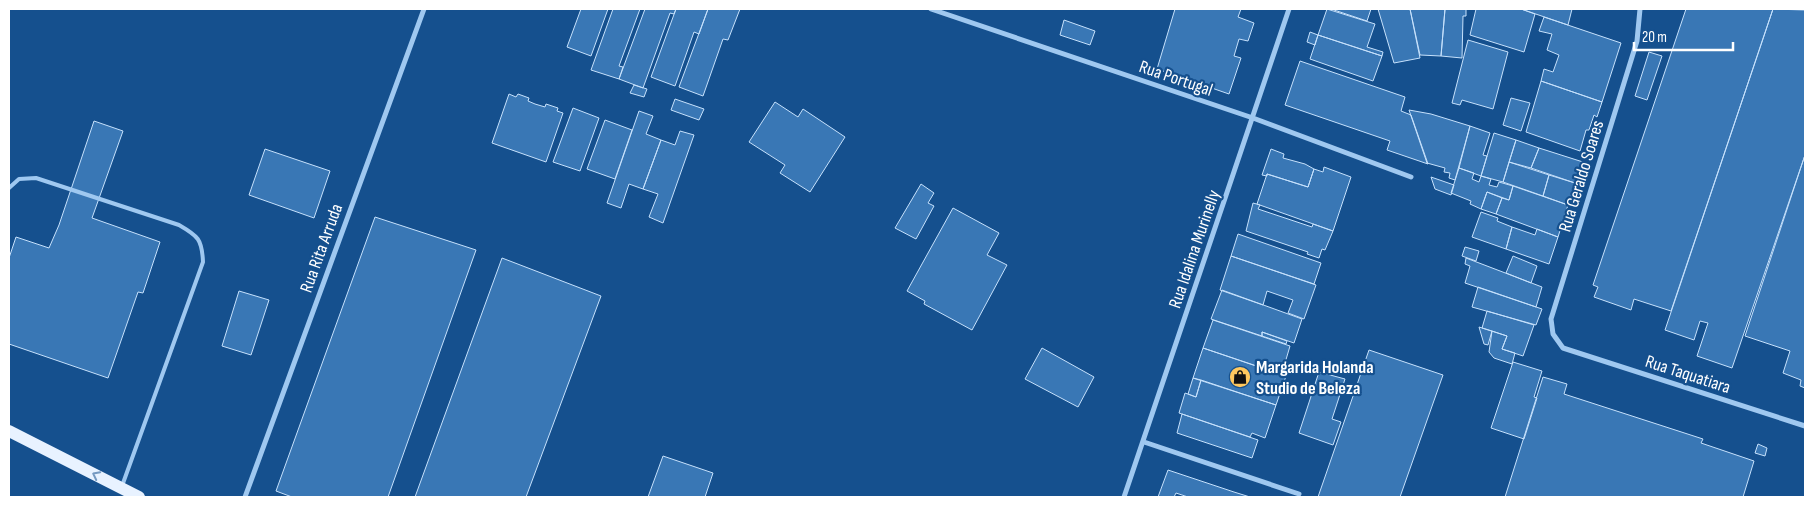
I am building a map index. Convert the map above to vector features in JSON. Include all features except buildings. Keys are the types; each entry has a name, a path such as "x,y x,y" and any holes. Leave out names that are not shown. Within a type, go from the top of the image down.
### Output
{"main road":[{"path":"9,431 140,497"}],"street":[{"name":"Rua Rita Arruda","path":"244,497 424,9"},
{"name":"Rua Portugal","path":"931,9 1252,118 1411,177"},
{"name":"Rua Idalina Murinelly","path":"1124,497 1288,9"},
{"name":"Rua Geraldo Soares","path":"1563,348 1553,334 1551,320 1637,41 1640,9"},
{"name":"Rua Taquatiara","path":"1563,348 1805,426"},
{"path":"1144,442 1299,494"}],"lane":[{"path":"9,188 19,179 36,178 179,225 196,236 202,247 203,262 122,488"}],"place":[{"name":"Margarida Holanda Studio de Beleza","path":"1240,377"}]}
